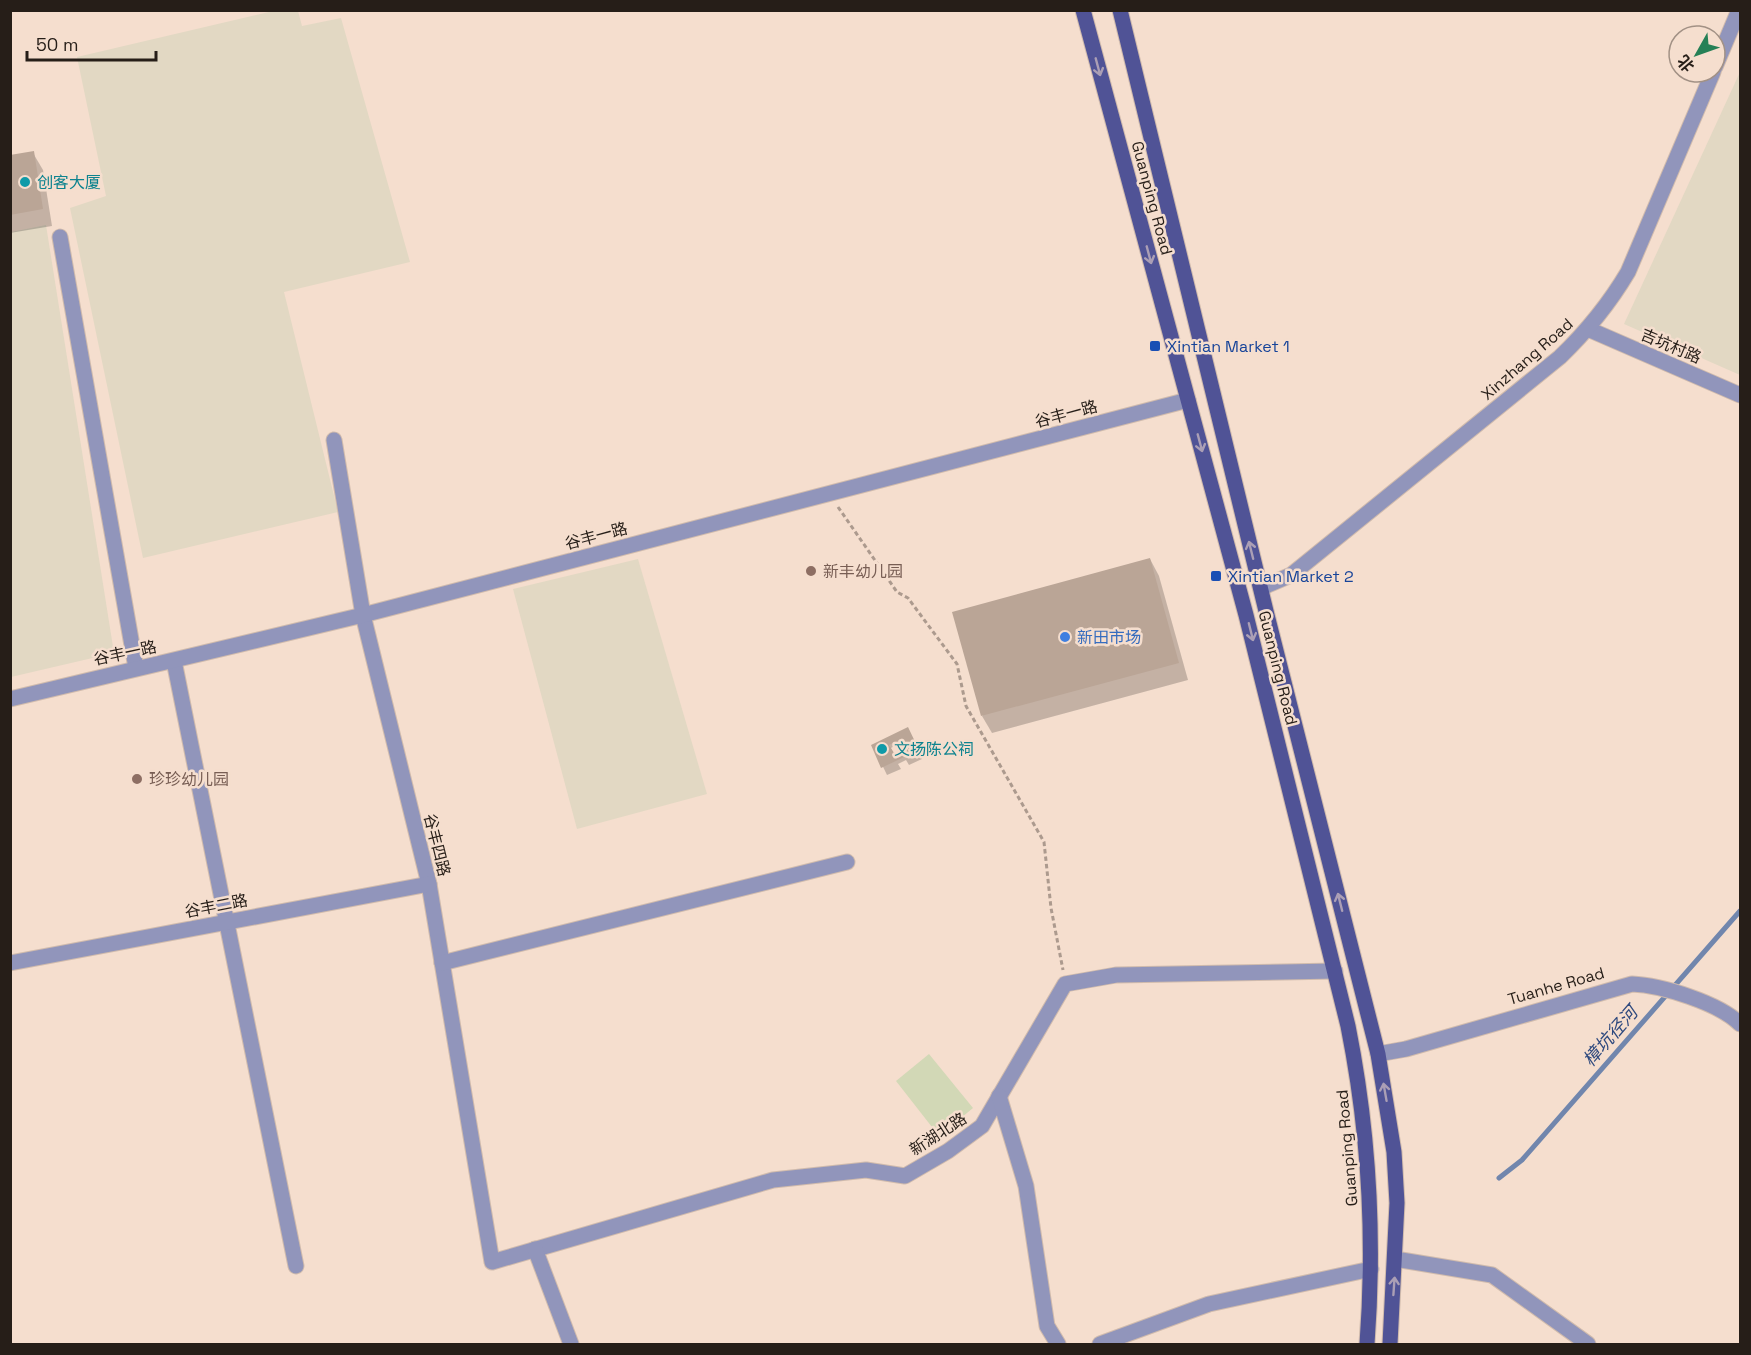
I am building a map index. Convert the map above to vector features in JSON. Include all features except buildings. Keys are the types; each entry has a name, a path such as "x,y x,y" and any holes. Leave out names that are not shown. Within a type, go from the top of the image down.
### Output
{"main road":[{"name":"Guanping Road","path":"1083,10 1246,615 1335,971 1360,1085 1370,1195 1371,1269 1367,1344"},
{"name":"Guanping Road","path":"1120,10 1378,1054 1394,1152 1397,1203 1390,1344"}],"street":[{"path":"1727,38 1739,10"},
{"name":"Xinzhang Road","path":"1261,588 1291,575 1560,357 1588,329 1610,302 1628,272 1708,84"},
{"path":"60,237 136,668"},
{"name":"吉坑村路","path":"1588,329 1740,395"},
{"name":"谷丰一路","path":"10,699 363,615 1188,400"},
{"name":"谷丰四路","path":"334,440 363,615 429,884 492,1262"},
{"path":"174,661 296,1266"},
{"path":"442,963 847,862"},
{"name":"谷丰二路","path":"10,963 429,884"},
{"path":"1065,984 1116,975 1335,971"},
{"name":"新湖北路","path":"492,1262 773,1180 866,1170 905,1176 948,1152 982,1126 1065,984"},
{"name":"Tuanhe Road","path":"1378,1054 1406,1049 1618,986 1645,984 1724,1011 1740,1024"},
{"path":"999,1096 1026,1186 1047,1326 1058,1344"},
{"path":"535,1249 571,1344"},
{"path":"1395,1259 1492,1275 1588,1344"},
{"path":"1100,1344 1209,1304 1371,1269"}],"path":[{"path":"828,494 897,592 908,598 957,664 966,706 1044,842 1051,908 1065,984"}],"shaded area":[{"path":"273,11 298,11 302,26 341,18 410,262 284,292 338,512 143,558 70,208 106,196 77,57"},
{"path":"1740,72 1740,375 1624,324"},
{"path":"46,225 114,653 11,677 11,232"},
{"path":"638,559 707,794 577,829 513,589"}],"green space":[{"path":"929,1054 973,1108 939,1136 896,1081"}],"waterway":[{"name":"樟坑径河","path":"1499,1178 1522,1160 1740,911"}],"place":[{"name":"创客大厦","path":"25,182"},
{"name":"Xintian Market 1","path":"1155,346"},
{"name":"新丰幼儿园","path":"811,571"},
{"name":"Xintian Market 2","path":"1216,576"},
{"name":"新田市场","path":"1065,637"},
{"name":"文扬陈公祠","path":"882,749"},
{"name":"珍珍幼儿园","path":"137,779"}]}
